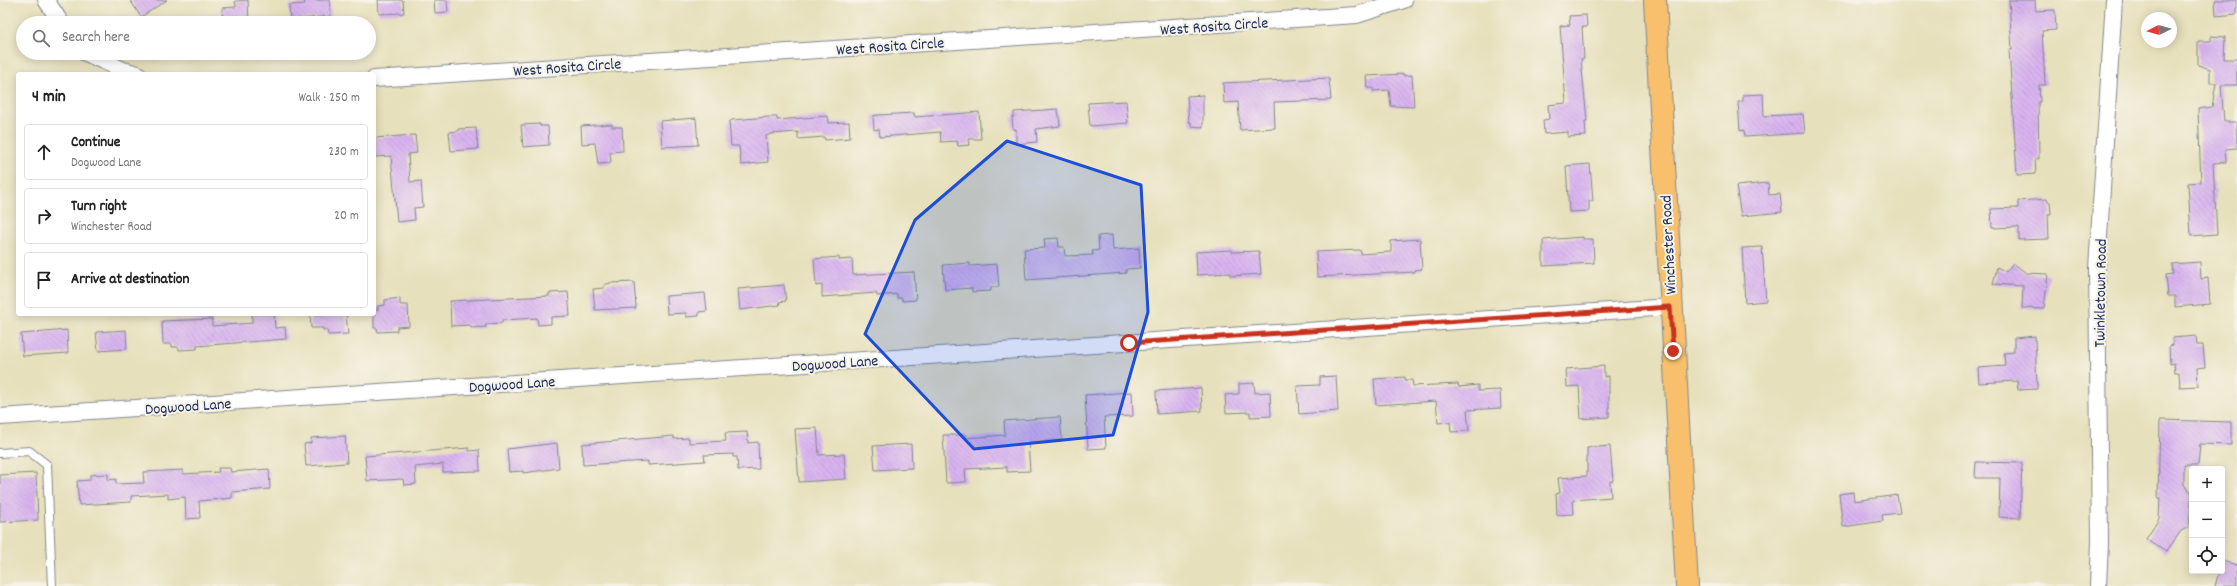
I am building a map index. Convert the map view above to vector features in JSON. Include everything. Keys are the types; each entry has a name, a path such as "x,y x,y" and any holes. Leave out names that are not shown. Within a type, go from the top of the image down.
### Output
{"main road":[{"name":"Winchester Road","path":"1655,0 1670,307 1687,586"}],"street":[{"path":"46,0 56,16"},
{"name":"West Rosita Circle","path":"376,79 1357,15 1404,0"},
{"name":"Twinkletown Road","path":"2098,586 2100,543 2097,268 2114,0"},
{"path":"101,60 130,72"},
{"name":"Dogwood Lane","path":"0,417 1670,307"}],"lane":[{"path":"0,453 29,452 47,465 52,586"}],"highlighted area":[{"path":"1007,141 1141,185 1148,312 1113,435 974,449 865,334 915,220"}],"building":[{"path":"130,0 167,0 143,16 140,16"},
{"path":"248,0 249,16 223,16 222,8 236,7 235,1"},
{"path":"304,0 330,0 331,16 290,16 289,5 305,4"},
{"path":"378,0 403,0 404,13 379,14"},
{"path":"434,0 447,0 448,12 435,13"},
{"path":"2009,0 2035,0 2036,11 2055,10 2056,30 2042,31 2045,85 2039,85 2039,159 2035,159 2036,174 2017,175 2009,50 2012,50"},
{"path":"2215,0 2237,0 2237,14 2216,16"},
{"path":"1586,15 1587,27 1582,27 1584,59 1581,59 1587,121 1585,121 1586,136 1568,137 1568,132 1544,134 1543,120 1549,119 1548,105 1566,103 1560,26 1570,25 1569,16"},
{"path":"2211,36 2225,37 2224,59 2237,59 2237,85 2221,85 2224,122 2236,122 2237,148 2225,149 2226,162 2213,163 2217,234 2191,236 2188,183 2201,182 2198,109 2212,107 2216,83 2210,83 2210,69 2198,65 2198,41 2211,41"},
{"path":"1404,74 1404,76 1412,75 1414,107 1391,106 1389,90 1373,91 1373,88 1367,88 1366,76"},
{"path":"1329,78 1331,100 1274,102 1275,128 1240,130 1238,102 1224,103 1223,83"},
{"path":"1763,94 1764,116 1803,114 1805,133 1745,137 1744,130 1740,131 1738,102 1743,101 1743,95"},
{"path":"1203,95 1203,127 1191,126 1191,122 1189,122 1187,96"},
{"path":"1126,101 1128,123 1090,126 1088,103"},
{"path":"1058,109 1060,126 1036,129 1037,142 1016,144 1016,129 1013,129 1012,117 1014,117 1014,112"},
{"path":"979,112 981,139 969,139 970,145 958,146 957,141 941,142 940,132 880,137 879,129 874,130 873,116 878,115 914,113 915,117"},
{"path":"828,116 829,123 849,122 850,138 825,140 824,137 798,139 798,132 771,134 766,136 768,162 741,165 739,146 731,146 729,122 732,120 777,117 777,120"},
{"path":"696,118 698,145 662,147 660,121"},
{"path":"540,124 540,126 548,126 549,145 523,147 521,125"},
{"path":"612,124 612,127 622,127 623,151 610,152 611,163 598,164 595,143 582,144 581,126"},
{"path":"476,128 478,149 451,151 449,132 458,131 458,129"},
{"path":"415,135 417,153 408,154 410,182 421,181 423,207 414,208 415,220 397,222 391,156 376,157 376,138"},
{"path":"1590,164 1593,201 1589,201 1589,211 1569,212 1566,166"},
{"path":"1768,183 1769,195 1780,194 1782,212 1741,216 1736,186"},
{"path":"2047,199 2048,202 2050,202 2051,214 2048,214 2049,239 2019,240 2019,227 1992,228 1991,209 2018,208 2018,201"},
{"path":"1112,235 1113,250 1139,248 1140,268 1126,269 1126,273 1026,280 1024,249 1045,248 1044,239 1058,238 1059,247 1064,247 1065,256 1093,255 1092,251 1099,250 1098,236"},
{"path":"1583,237 1583,239 1593,239 1594,263 1543,266 1543,240"},
{"path":"1420,239 1422,269 1415,270 1415,272 1317,277 1316,252 1360,250 1361,254 1391,252 1391,241"},
{"path":"1762,247 1766,301 1745,303 1742,248"},
{"path":"1232,250 1232,252 1259,251 1261,274 1230,276 1230,273 1197,275 1196,252"},
{"path":"839,257 839,260 852,259 853,275 914,272 916,300 902,301 902,298 897,298 897,294 877,296 876,293 822,297 822,285 816,286 814,259"},
{"path":"2200,262 2201,279 2208,278 2210,304 2175,307 2175,296 2168,296 2166,275 2173,274 2172,264"},
{"path":"970,263 970,266 997,264 999,287 991,287 991,291 972,292 972,288 945,290 943,265"},
{"path":"2013,263 2026,273 2048,274 2044,309 2022,308 2023,286 1993,284 1997,267 2006,272"},
{"path":"634,282 636,308 595,310 593,289 604,288 604,285 610,283"},
{"path":"784,285 786,301 779,302 780,305 740,310 738,289"},
{"path":"568,292 570,316 551,317 551,324 538,325 537,318 502,320 502,323 486,324 486,327 471,328 470,325 451,326 450,301 549,296 549,293"},
{"path":"705,293 707,311 699,312 699,316 686,317 686,313 667,314 666,296"},
{"path":"400,298 400,305 408,305 409,326 397,327 397,331 378,332 377,328 374,328 374,316 376,316 376,310 378,310 378,306 385,305 385,300"},
{"path":"252,316 274,316 275,328 285,327 286,339 197,346 197,349 179,350 178,347 172,347 172,344 163,344 162,321 212,319 212,326 252,323"},
{"path":"310,316 346,316 348,334 328,335 327,330 323,330 323,328 311,328"},
{"path":"67,330 68,353 23,356 21,334"},
{"path":"126,330 127,349 98,351 96,332"},
{"path":"2035,336 2037,389 2018,390 2017,381 1979,383 1978,368 2005,366 2004,353 2014,352 2014,338"},
{"path":"2196,336 2197,345 2203,345 2205,367 2197,368 2198,386 2180,387 2179,372 2175,372 2174,363 2170,364 2169,346 2173,345 2172,338"},
{"path":"1604,366 1604,377 1609,376 1609,417 1581,419 1579,386 1567,387 1566,369"},
{"path":"1336,376 1338,411 1299,414 1297,386 1320,385 1320,377"},
{"path":"1405,377 1405,380 1412,380 1413,386 1458,384 1459,387 1478,385 1478,391 1500,390 1501,408 1467,410 1469,431 1451,432 1450,422 1438,423 1436,401 1376,405 1374,379"},
{"path":"1254,383 1255,393 1270,392 1271,416 1250,417 1250,412 1226,413 1225,395 1239,394 1239,384"},
{"path":"1201,388 1202,411 1157,414 1156,391"},
{"path":"1132,392 1133,416 1104,417 1106,448 1088,449 1085,395"},
{"path":"1060,417 1062,440 1028,442 1030,471 1007,472 1007,467 965,469 966,482 946,483 943,435 966,435 966,438 1005,435 1004,421"},
{"path":"2160,420 2231,422 2231,445 2200,444 2198,465 2184,465 2184,485 2189,490 2189,527 2181,531 2166,552 2146,539 2159,519 2160,498 2158,498"},
{"path":"817,428 819,455 844,454 846,479 799,482 795,429"},
{"path":"747,432 748,443 758,442 759,469 738,470 737,457 733,457 733,454 704,455 705,461 648,465 648,461 583,465 582,444 674,436 674,439 689,438 689,443 726,441 725,433"},
{"path":"345,436 347,463 306,466 304,444 311,443 311,438"},
{"path":"557,443 559,468 523,473 523,471 509,472 507,449"},
{"path":"911,444 912,468 875,470 873,446"},
{"path":"1610,446 1613,481 1610,481 1611,497 1573,500 1574,514 1557,515 1556,494 1560,493 1558,478 1587,476 1587,448"},
{"path":"469,448 469,451 479,450 480,471 443,472 443,464 415,467 416,484 404,485 403,479 367,481 365,456"},
{"path":"1976,462 2022,463 2020,518 1999,517 2000,478 1975,478"},
{"path":"218,468 230,468 231,472 269,469 270,489 232,492 232,498 199,501 200,518 186,519 185,497 168,499 168,494 131,496 131,502 79,505 77,481 90,480 90,475 108,474 108,480 116,479 116,484 144,483 143,472 183,470 183,474 219,472"},
{"path":"36,473 38,520 0,522 0,475"},
{"path":"1853,492 1854,501 1897,495 1900,513 1882,515 1883,521 1843,527 1839,494"},
{"path":"2225,562 2237,565 2237,586 2215,586 2218,574 2225,574"}],"route":[{"path":"1129,343 1670,307 1673,351"}]}
